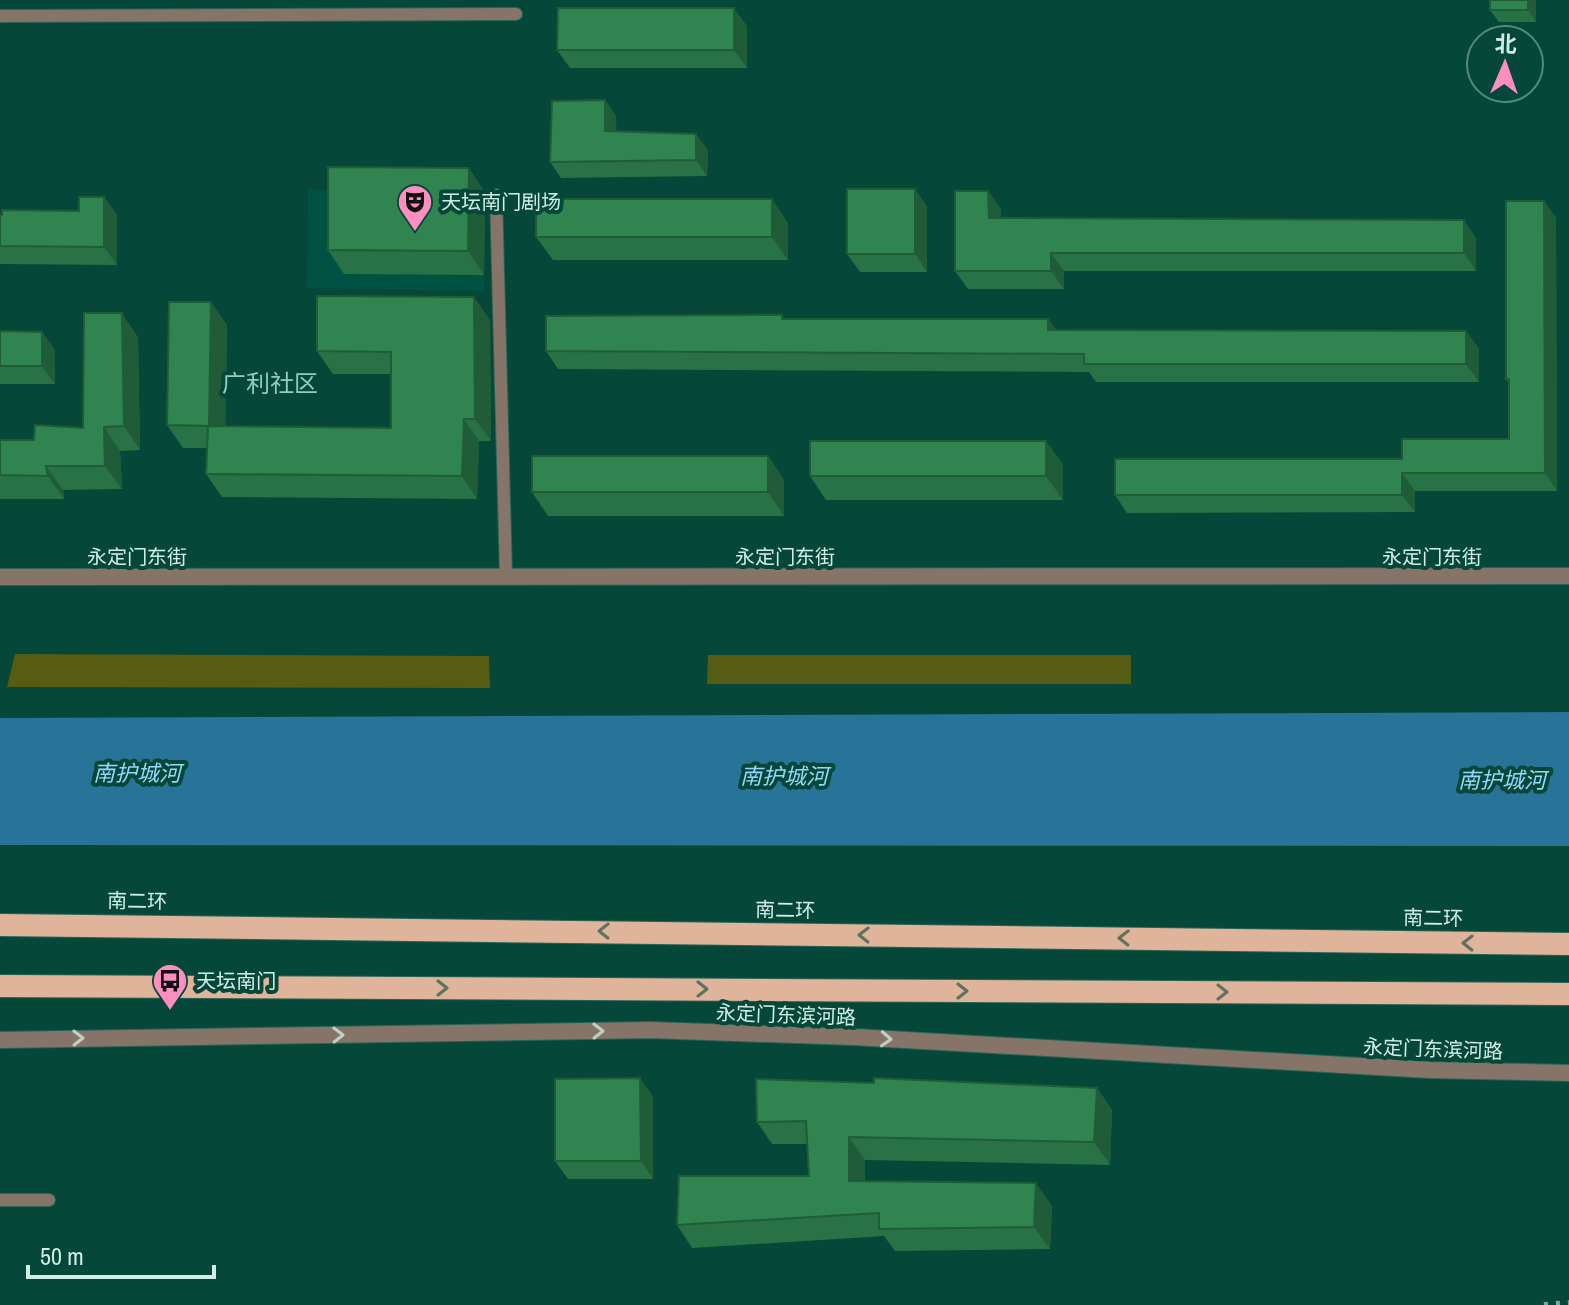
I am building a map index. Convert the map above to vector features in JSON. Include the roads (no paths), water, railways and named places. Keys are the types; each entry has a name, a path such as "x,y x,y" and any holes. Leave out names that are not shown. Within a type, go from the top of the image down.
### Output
{"highway":[{"name":"南二环","path":"0,925 1569,944"},
{"path":"0,986 1558,994"}],"street":[{"name":"永定门东街","path":"0,577 1569,576"},
{"name":"永定门东滨河路","path":"0,1040 650,1030 854,1037 1430,1070 1569,1073"}],"lane":[{"path":"0,16 516,14"},
{"path":"496,195 506,577"},
{"path":"0,1200 49,1200"}],"water":[{"name":"南护城河","path":"1569,712 1569,846 0,845 0,718"}],"railway":[{"path":"1544,1305 1569,1303"}],"place":[{"name":"天坛南门剧场","path":"415,233"},
{"name":"天坛南门","path":"170,1012"}],"district":[{"name":"广利社区","path":"270,384"}]}
